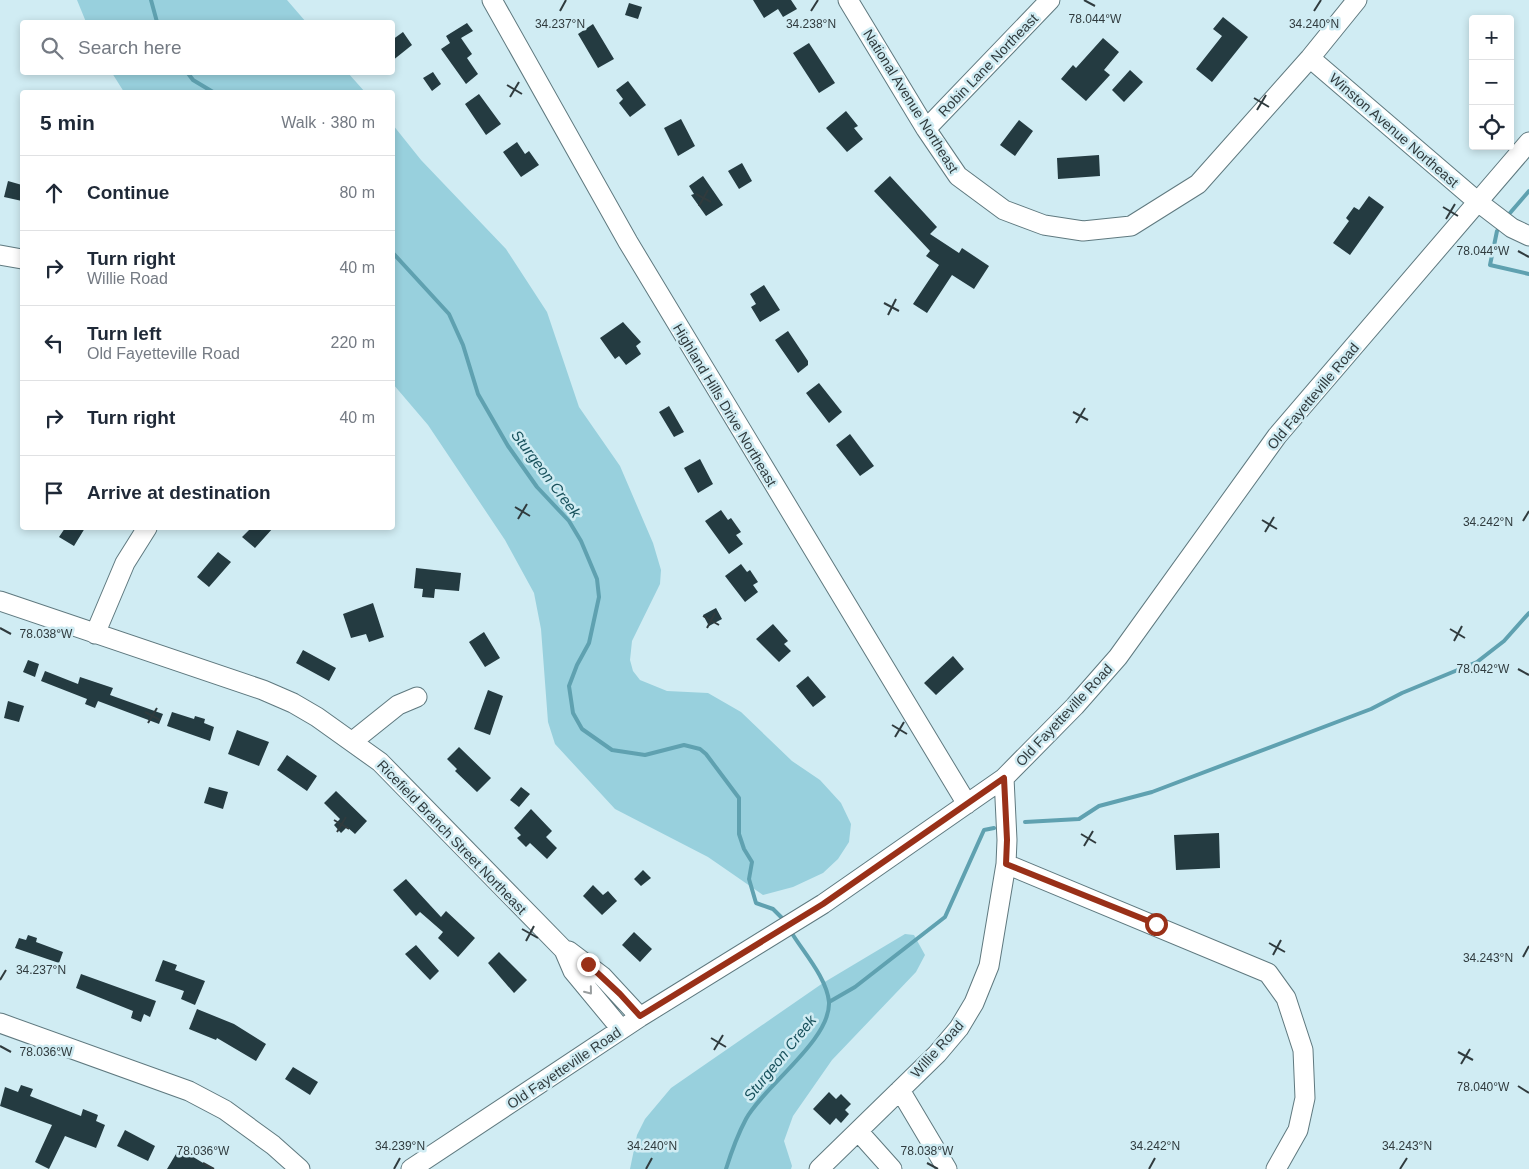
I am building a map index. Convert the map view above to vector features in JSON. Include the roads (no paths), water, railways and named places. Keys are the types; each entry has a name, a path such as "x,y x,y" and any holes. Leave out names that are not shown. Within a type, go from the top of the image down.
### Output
{"street":[{"name":"Highland Hills Drive Northeast","path":"492,0 628,242 966,804"},
{"name":"National Avenue Northeast","path":"848,0 926,129 958,176 1004,210 1044,225 1084,231 1131,226 1198,184 1310,58 1357,0"},
{"name":"Robin Lane Northeast","path":"926,129 1050,0"},
{"name":"Winston Avenue Northeast","path":"1310,58 1478,202 1512,228 1529,236"},
{"name":"Old Fayetteville Road","path":"411,1169 640,1016 823,904 1004,778 1075,706 1118,657 1277,436 1529,142"},
{"path":"0,256 20,259"},
{"path":"95,634 125,563 146,530"},
{"name":"Ricefield Branch Street Northeast","path":"0,602 264,690 293,703 353,741 380,762 416,797 564,950 573,971 621,1029"},
{"path":"353,741 398,705 418,697"},
{"name":"Willie Road","path":"819,1169 937,1054 959,1028 974,1003 989,966 1006,864 1007,840 1004,778"},
{"path":"1006,864 1268,973 1286,998 1303,1050 1305,1098 1298,1130 1276,1169"},
{"name":"Ricefield Branch Street Northeast","path":"564,950 569,951 602,976 640,1016"},
{"path":"0,1023 189,1091 225,1110 273,1145 300,1169"},
{"path":"900,1090 947,1169"},
{"path":"858,1131 892,1169"}],"waterway":[{"name":"Sturgeon Creek","path":"151,0 156,20"},
{"name":"Sturgeon Creek","path":"189,75 193,80 210,90"},
{"path":"1510,213 1529,191"},
{"path":"1497,231 1490,265 1529,274"},
{"name":"Sturgeon Creek","path":"395,255 449,314 463,345 478,394 508,446 537,487 569,521 581,541 597,579 599,597 589,643 577,665 569,686 573,713 582,729 612,750 645,755 684,745 700,749 706,754 739,798 739,834 744,849 752,862 749,879 756,903 773,909 783,919"},
{"path":"1025,822 1079,819 1099,806 1152,792 1371,709 1402,693 1477,662 1504,641 1529,613"},
{"path":"829,1002 855,987 945,917 984,830 994,828"},
{"name":"Sturgeon Creek","path":"726,1169 746,1119 767,1092 808,1047 827,1017 829,1002 824,985 815,967 793,935"}]}
